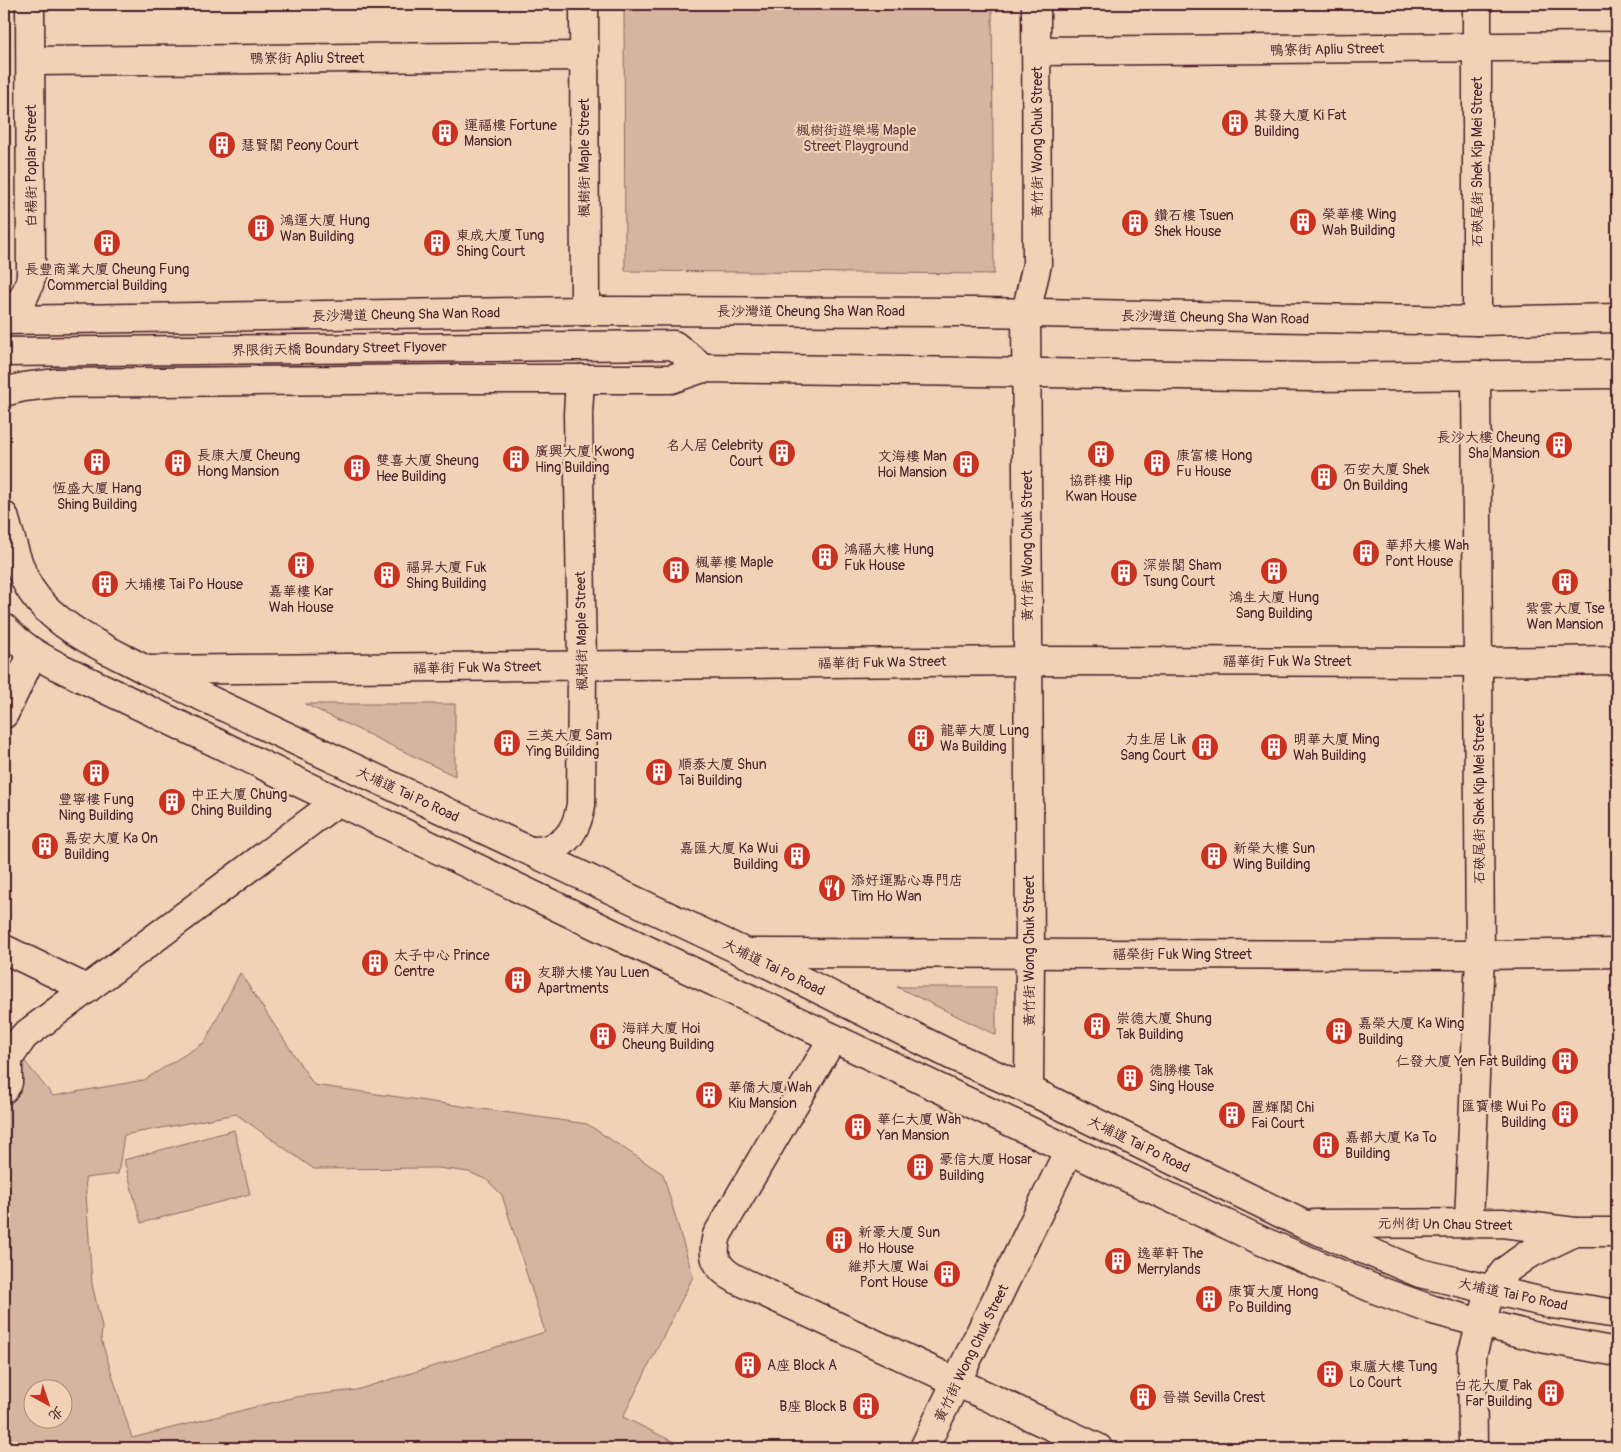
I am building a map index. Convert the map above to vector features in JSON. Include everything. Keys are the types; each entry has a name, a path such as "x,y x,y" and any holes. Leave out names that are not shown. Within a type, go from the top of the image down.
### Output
{"street":[{"name":"白楊街 Poplar Street","path":"4,319 22,301 31,277 30,4"},
{"name":"楓樹街 Maple Street","path":"584,4 585,312"},
{"name":"黃竹街 Wong Chuk Street","path":"1029,1090 1030,954 1026,314 1037,264 1036,4"},
{"name":"石硤尾街 Shek Kip Mei Street","path":"1477,4 1477,321"},
{"name":"鴨寮街 Apliu Street","path":"1036,51 1617,46"},
{"name":"鴨寮街 Apliu Street","path":"31,61 584,56"},
{"name":"長沙灣道 Cheung Sha Wan Road","path":"4,319 585,312 978,312 1477,321 1617,318"},
{"name":"界限街天橋 Boundary Street Flyover","path":"4,352 674,345 702,368"},
{"path":"4,392 24,386 57,383 671,379 702,368 1310,377 1617,374"},
{"name":"石硤尾街 Shek Kip Mei Street","path":"1469,1222 1480,955 1476,375"},
{"name":"楓樹街 Maple Street","path":"531,851 542,852 553,848 574,831 579,819 582,792 578,414 580,379"},
{"name":"大埔道 Tai Po Road","path":"4,516 22,570 30,588 42,604 71,629 146,670 746,953 953,1056 1029,1090 1303,1224 1420,1273 1552,1304 1617,1314"},
{"path":"4,628 15,640 33,653 338,801 1262,1241 1400,1299 1481,1323 1546,1339 1617,1352"},
{"path":"4,714 33,653"},
{"name":"福華街 Fuk Wa Street","path":"146,670 1028,661 1478,662 1617,660"},
{"path":"4,1089 8,1083 8,1059 24,1036 338,801"},
{"path":"4,949 87,989"},
{"name":"福榮街 Fuk Wing Street","path":"746,953 1480,955 1617,953"},
{"path":"834,1038 716,1235 714,1254 716,1262 722,1270 736,1279 1098,1448"},
{"name":"黃竹街 Wong Chuk Street","path":"924,1448 1069,1150"},
{"name":"元州街 Un Chau Street","path":"1303,1224 1469,1222 1502,1223 1575,1232 1617,1232"},
{"path":"1473,1448 1472,1355 1491,1289 1505,1271 1527,1255 1575,1232"}],"green space":[{"name":"楓樹街遊樂場 Maple Street Playground","path":"624,4 992,4 994,274 625,271"},
{"path":"305,704 455,704 455,776"},
{"path":"240,973 314,1085 587,1124 663,1174 693,1277 623,1417 686,1448 4,1448 4,1036 53,1096 144,1080 205,1042","holes":["236,1114 314,1169 438,1168 469,1172 487,1180 502,1195 545,1332 356,1390 295,1397 132,1438 101,1339 102,1327 92,1284 85,1178 118,1174 124,1135"]},
{"path":"897,987 996,987 996,1035"},
{"path":"234,1130 250,1194 141,1223 124,1160"}],"place":[{"name":"其發大廈 Ki Fat Building","path":"1235,123"},
{"name":"運福樓 Fortune Mansion","path":"445,133"},
{"name":"慧賢閣 Peony Court","path":"222,145"},
{"name":"榮華樓 Wing Wah Building","path":"1303,222"},
{"name":"鑽石樓 Tsuen Shek House","path":"1135,223"},
{"name":"鴻運大廈 Hung Wan Building","path":"261,228"},
{"name":"長豐商業大廈 Cheung Fung Commercial Building","path":"107,243"},
{"name":"東成大廈 Tung Shing Court","path":"437,243"},
{"name":"長沙大樓 Cheung Sha Mansion","path":"1559,445"},
{"name":"名人居 Celebrity Court","path":"782,453"},
{"name":"協群樓 Hip Kwan House","path":"1101,454"},
{"name":"廣興大廈 Kwong Hing Building","path":"516,459"},
{"name":"恆盛大廈 Hang Shing Building","path":"97,462"},
{"name":"長康大廈 Cheung Hong Mansion","path":"178,463"},
{"name":"康富樓 Hong Fu House","path":"1157,463"},
{"name":"文海樓 Man Hoi Mansion","path":"966,464"},
{"name":"雙喜大廈 Sheung Hee Building","path":"357,468"},
{"name":"石安大廈 Shek On Building","path":"1324,477"},
{"name":"華邦大樓 Wah Pont House","path":"1366,553"},
{"name":"鴻福大樓 Hung Fuk House","path":"825,557"},
{"name":"嘉華樓 Kar Wah House","path":"301,565"},
{"name":"楓華樓 Maple Mansion","path":"676,570"},
{"name":"鴻生大廈 Hung Sang Building","path":"1274,571"},
{"name":"深崇閣 Sham Tsung Court","path":"1124,573"},
{"name":"福昇大廈 Fuk Shing Building","path":"387,575"},
{"name":"紫雲大廈 Tse Wan Mansion","path":"1565,582"},
{"name":"大埔樓 Tai Po House","path":"105,584"},
{"name":"龍華大廈 Lung Wa Building","path":"921,738"},
{"name":"三英大廈 Sam Ying Building","path":"507,743"},
{"name":"力生居 Lik Sang Court","path":"1205,747"},
{"name":"明華大廈 Ming Wah Building","path":"1274,747"},
{"name":"順泰大廈 Shun Tai Building","path":"659,772"},
{"name":"豐寧樓 Fung Ning Building","path":"96,773"},
{"name":"中正大廈 Chung Ching Building","path":"172,802"},
{"name":"嘉安大廈 Ka On Building","path":"45,846"},
{"name":"嘉匯大廈 Ka Wui Building","path":"797,856"},
{"name":"新榮大樓 Sun Wing Building","path":"1214,856"},
{"name":"添好運點心專門店 Tim Ho Wan","path":"832,888"},
{"name":"太子中心 Prince Centre","path":"375,963"},
{"name":"友聯大樓 Yau Luen Apartments","path":"518,980"},
{"name":"崇德大廈 Shung Tak Building","path":"1097,1026"},
{"name":"嘉榮大廈 Ka Wing Building","path":"1339,1031"},
{"name":"海祥大廈 Hoi Cheung Building","path":"603,1036"},
{"name":"仁發大廈 Yen Fat Building","path":"1565,1061"},
{"name":"德勝樓 Tak Sing House","path":"1130,1078"},
{"name":"華僑大廈 Wah Kiu Mansion","path":"709,1095"},
{"name":"匯寶樓 Wui Po Building","path":"1565,1114"},
{"name":"置輝閣 Chi Fai Court","path":"1232,1115"},
{"name":"華仁大廈 Wah Yan Mansion","path":"858,1127"},
{"name":"嘉都大廈 Ka To Building","path":"1326,1145"},
{"name":"豪信大廈 Hosar Building","path":"920,1167"},
{"name":"新豪大廈 Sun Ho House","path":"839,1240"},
{"name":"逸華軒 The Merrylands","path":"1118,1261"},
{"name":"維邦大廈 Wai Pont House","path":"947,1274"},
{"name":"康寶大廈 Hong Po Building","path":"1209,1299"},
{"name":"A座 Block A","path":"748,1365"},
{"name":"東廬大樓 Tung Lo Court","path":"1330,1374"},
{"name":"白花大廈 Pak Far Building","path":"1551,1393"},
{"name":"晉嶺 Sevilla Crest","path":"1143,1397"},
{"name":"B座 Block B","path":"866,1406"}]}
